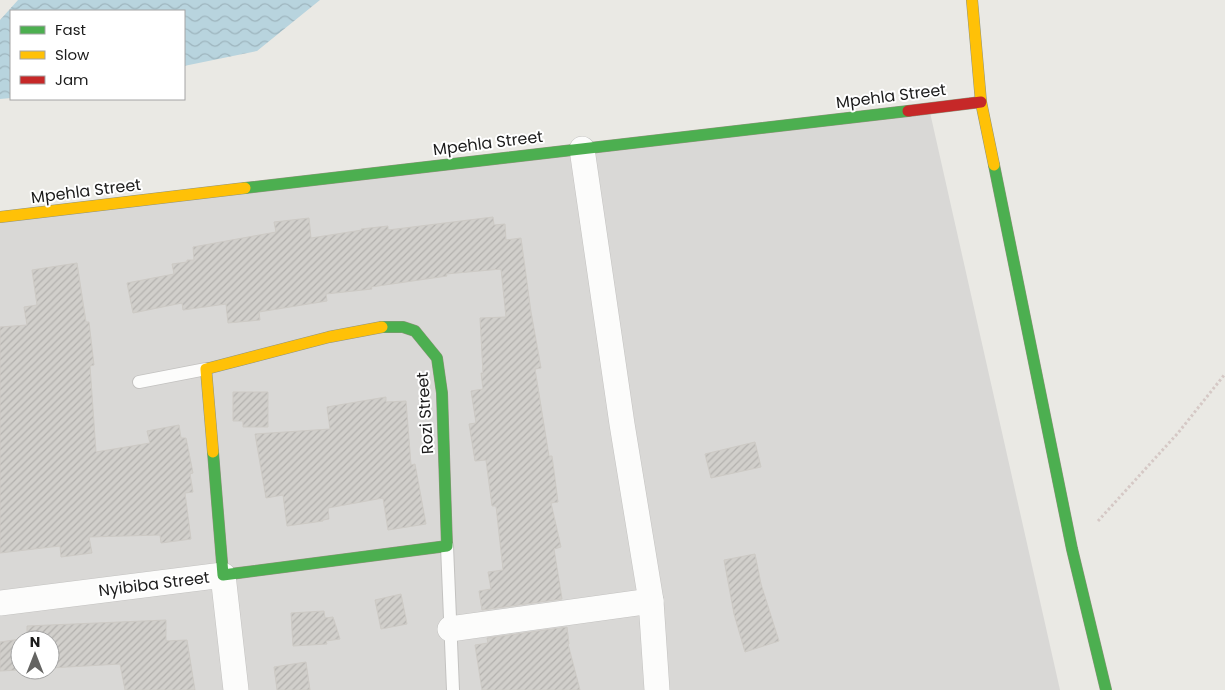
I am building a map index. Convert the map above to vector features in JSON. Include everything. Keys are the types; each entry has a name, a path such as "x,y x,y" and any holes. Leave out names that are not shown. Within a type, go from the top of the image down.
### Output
{"street":[{"path":"972,0 981,102 1072,549 1106,690"},
{"name":"Mpehla Street","path":"0,217 981,102"},
{"path":"582,149 622,424 651,601 657,690"},
{"name":"Rozi Street","path":"206,369 358,331 382,327 403,327 414,331 437,358 442,393 447,546"},
{"path":"206,369 223,576 447,546"},
{"name":"Nyibiba Street","path":"0,603 223,576 236,690"},
{"path":"450,629 651,601"}],"lane":[{"path":"138,382 206,369"},
{"path":"447,546 454,690"}],"path":[{"path":"1072,549 1178,433 1225,374"}],"shaded area":[{"path":"929,108 1060,690 0,690 0,217"}],"water":[{"path":"18,0 320,0 257,51 185,66 185,10 10,10 10,98 0,99 0,20"}],"building":[{"path":"493,217 494,225 505,224 506,240 521,238 541,368 535,369 549,456 552,456 558,502 551,503 561,547 554,549 562,599 482,610 479,591 491,589 488,572 503,570 496,506 492,506 486,460 475,461 469,424 476,423 471,391 483,389 480,318 506,317 501,269 446,274 447,276 371,287 372,289 326,294 327,301 259,312 260,320 228,323 226,304 183,310 182,303 133,313 127,283 174,274 172,264 194,260 193,247 276,232 274,222 309,218 311,238 361,229 388,226 388,230"},
{"path":"77,263 86,322 89,322 94,365 90,366 96,452 150,443 147,431 179,425 181,438 186,438 193,473 190,474 193,492 185,493 191,539 161,543 160,535 89,537 92,553 61,557 60,546 0,553 0,327 27,325 24,307 37,305 32,270"},
{"path":"233,392 268,392 268,427 243,427 243,421 233,421"},
{"path":"386,397 386,402 406,401 411,465 415,464 426,524 388,530 383,498 328,508 329,519 287,526 283,495 266,498 255,434 330,429 327,407"},
{"path":"755,442 761,467 711,478 705,454"},
{"path":"755,554 761,584 779,641 745,652 734,614 724,560"},
{"path":"401,594 407,624 381,629 375,600"},
{"path":"324,611 325,618 333,617 340,639 326,641 327,644 293,646 291,613"},
{"path":"166,620 166,641 187,640 195,690 125,690 120,664 60,667 60,630 27,630 27,626"},
{"path":"567,627 568,644 580,690 482,690 475,645 488,643 487,638"},
{"path":"10,641 10,670 0,671 0,642"},
{"path":"306,662 310,690 277,690 274,667"}],"traffic: fast":[{"path":"245,188 908,111"},
{"path":"994,165 1072,549 1106,690"},
{"path":"213,452 223,575 447,546 442,393 437,358 415,331 403,327 382,327"}],"traffic: slow":[{"path":"972,0 981,102 994,165"},
{"path":"0,217 245,188"},
{"path":"213,452 206,369 329,337 382,327"}],"traffic: jam":[{"path":"908,111 981,102"}]}
